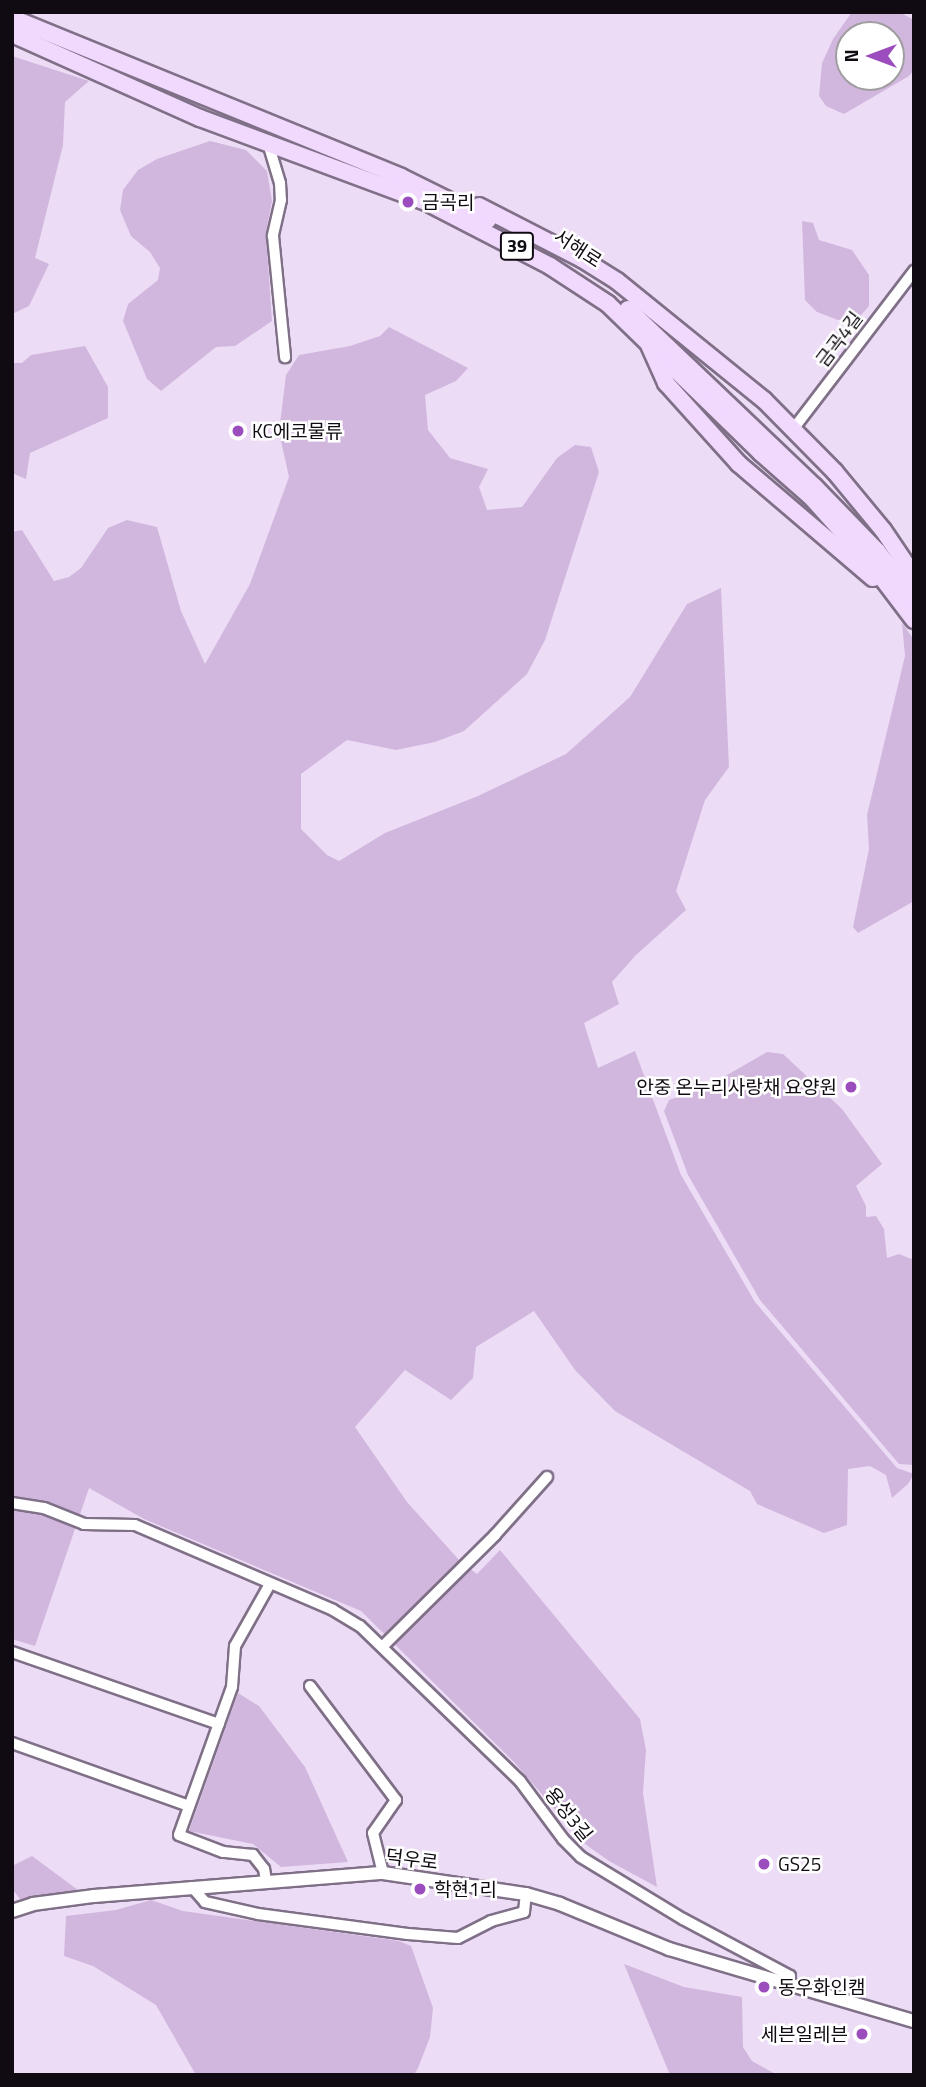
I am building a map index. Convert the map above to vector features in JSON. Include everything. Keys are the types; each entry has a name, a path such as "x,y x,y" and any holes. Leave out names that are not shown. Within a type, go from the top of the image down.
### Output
{"main road":[{"name":"서해로","path":"12,18 447,198 544,251 613,297 656,333 814,486 877,551 914,598"},
{"name":"서해로","path":"12,34 200,117 426,202 530,253 608,304 761,453 810,496 914,620"},
{"path":"447,198 499,215 582,259 617,281 666,320 793,428 883,530 914,576"},
{"path":"647,341 666,383 739,464 897,598"}],"street":[{"path":"268,143 280,183 281,200 273,236 285,356"},
{"name":"금곡4길","path":"793,428 914,271"},
{"path":"383,1646 495,1535 547,1477"},
{"name":"용성3길","path":"12,1503 44,1508 84,1524 135,1525 333,1610 360,1626 520,1781 581,1857 683,1919 790,1976 788,1986"},
{"path":"265,1881 264,1869 253,1855 223,1853 179,1835 232,1687 235,1646 270,1584"},
{"path":"12,1652 219,1724"},
{"path":"310,1686 396,1800 373,1833 383,1873"},
{"path":"12,1743 189,1806"},
{"name":"덕우로","path":"12,1911 64,1899 383,1873 526,1894 560,1904 669,1949 914,2021"},
{"path":"192,1887 205,1902 258,1914 458,1938 491,1921 524,1912 526,1894"}],"shaded area":[{"path":"852,12 899,12 914,20 914,70 905,78 905,21 846,21"},
{"path":"835,36 835,91 883,91 844,114 826,106 819,96 822,63"},
{"path":"12,56 89,81 65,102 63,145 35,258 49,264 29,306 12,314"},
{"path":"210,141 246,150 267,171 272,201 266,232 272,321 235,346 216,347 161,391 147,379 123,321 128,304 158,280 160,268 150,252 131,236 120,210 123,190 138,170 157,159"},
{"path":"802,221 813,223 819,240 852,250 869,275 869,306 856,321 838,320 817,312 805,300"},
{"path":"389,327 468,368 456,381 425,395 428,430 450,458 488,469 479,487 487,510 522,507 557,458 575,445 591,447 599,472 545,640 527,674 464,731 435,742 396,750 347,740 301,774 301,829 327,855 339,861 385,833 478,796 566,754 630,697 687,604 721,588 729,767 705,800 676,891 686,910 636,955 612,982 619,1004 584,1023 598,1068 635,1051 681,1175 755,1302 897,1468 914,1474 908,1484 892,1498 886,1475 870,1466 848,1469 847,1525 824,1533 757,1504 750,1491 615,1411 575,1370 534,1311 476,1347 473,1378 451,1400 405,1370 355,1427 407,1502 459,1560 477,1574 500,1550 640,1719 646,1750 643,1793 657,1887 609,1861 585,1844 514,1762 361,1611 144,1519 89,1488 35,1646 12,1639 12,532 22,530 54,581 69,577 81,568 108,528 127,520 157,527 181,611 205,664 250,584 289,477 279,432 286,375 299,355 350,346 380,336"},
{"path":"85,346 108,387 108,418 30,453 26,479 12,473 12,363 22,363 31,355"},
{"path":"902,623 914,640 914,901 858,933 853,927 869,849 867,815 905,656"},
{"path":"767,1052 783,1054 842,1109 882,1164 856,1186 866,1206 866,1217 876,1216 884,1229 887,1258 899,1254 914,1260 914,1465 899,1464 760,1300 688,1175 664,1111 669,1100 708,1086"},
{"path":"238,1693 259,1706 305,1767 348,1862 281,1867 253,1844 189,1831"},
{"path":"32,1856 78,1890 21,1900 12,1889 12,1866"},
{"path":"151,1900 183,1911 399,1941 411,1946 433,2008 430,2037 414,2075 196,2075 156,2005 93,1966 64,1956 66,1916 116,1910"},
{"path":"624,1964 684,1987 742,1997 743,2047 752,2061 777,2075 670,2075"}],"place":[{"name":"금곡리","path":"408,202"},
{"name":"KC에코물류","path":"238,431"},
{"name":"안중 온누리사랑채 요양원","path":"851,1087"},
{"name":"GS25","path":"764,1864"},
{"name":"학현1리","path":"420,1889"},
{"name":"동우화인캠","path":"764,1987"},
{"name":"세븐일레븐","path":"862,2034"}]}
